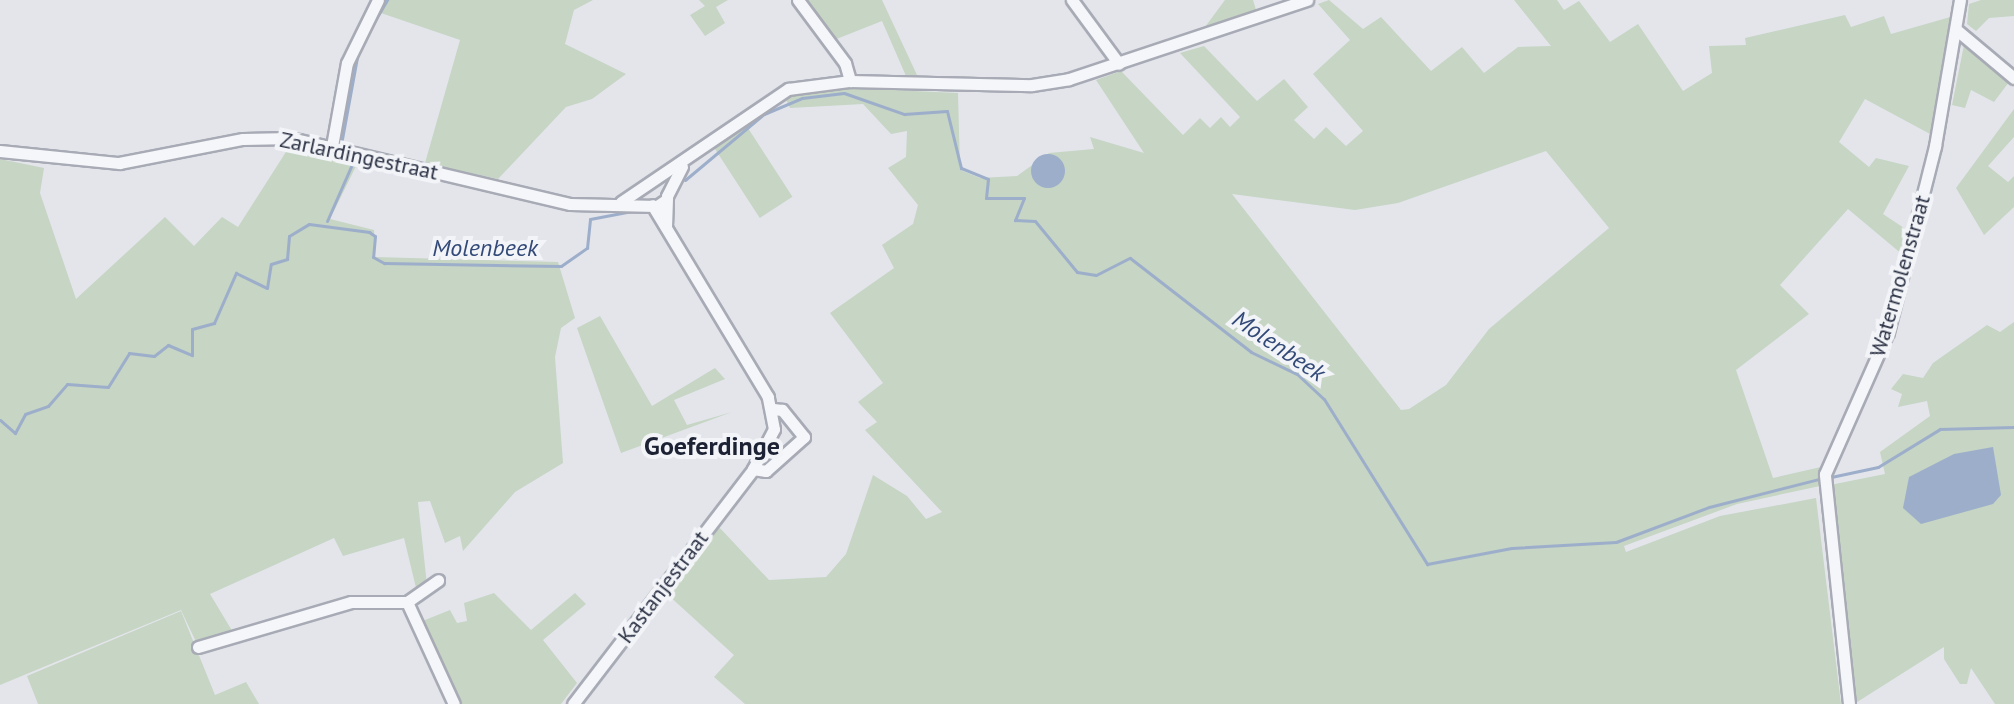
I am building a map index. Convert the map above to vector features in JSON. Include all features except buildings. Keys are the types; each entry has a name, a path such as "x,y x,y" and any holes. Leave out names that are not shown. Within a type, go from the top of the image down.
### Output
{"street":[{"path":"332,146 347,63 378,0"},
{"path":"798,0 845,63 850,81"},
{"path":"1072,0 1119,64"},
{"name":"Zarlardingestraat","path":"621,202 683,166 776,95 850,81 1032,85 1103,69 1307,0"},
{"name":"Watermolenstraat","path":"1849,704 1825,479 1888,332 1958,31 1960,0"},
{"path":"1958,31 2014,78"},
{"name":"Zarlardingestraat","path":"0,151 119,163 268,136 332,146 570,204 650,204 667,198 683,166"},
{"path":"650,187 667,198 666,227"},
{"path":"650,187 650,204"},
{"name":"Kastanjestraat","path":"573,704 769,445 773,409 650,204"},
{"name":"Kastanjestraat","path":"753,469 766,471 804,437 782,410 773,409"},
{"path":"198,647 351,602 407,602 438,580"},
{"path":"407,602 454,704"}],"green space":[{"path":"384,0 593,0 574,10 565,44 626,74 592,99 566,107 498,179 425,163 460,40 378,12"},
{"path":"699,0 728,0 716,7 725,23 705,36 690,15 705,6"},
{"path":"802,0 882,0 917,75 906,76 882,21 834,40"},
{"path":"1225,0 1253,0 1256,10 1205,27"},
{"path":"1329,0 1363,29 1381,17 1431,71 1462,47 1484,73 1518,47 1551,46 1514,0 1557,0 1564,10 1579,1 1610,42 1638,24 1683,91 1712,73 1709,46 1746,45 1745,38 1845,15 1851,27 1884,16 1891,34 1954,16 1932,135 1865,99 1839,142 1869,167 1876,158 1909,166 1883,214 1910,232 1903,255 1848,209 1780,285 1809,314 1736,370 1773,478 1821,467 1820,486 1737,504 1624,546 1626,552 1720,516 1816,498 1841,704 745,704 714,677 734,655 667,594 718,526 769,580 826,577 846,554 873,475 907,496 926,519 942,512 865,430 877,422 858,402 883,383 830,313 894,268 882,245 913,224 918,205 888,168 906,157 907,131 891,134 863,104 790,108 784,96 848,88 958,93 960,170 980,178 1017,176 1049,153 1094,149 1090,137 1144,153 1096,80 1121,71 1183,135 1200,118 1210,128 1221,117 1230,127 1240,117 1180,53 1204,46 1257,101 1284,79 1308,107 1294,120 1314,139 1326,127 1346,146 1363,131 1313,74 1350,40 1318,4","holes":["1546,151 1609,228 1489,329 1446,385 1409,409 1401,410 1232,194 1355,210 1398,203"]},
{"path":"1981,0 2014,0 2014,16 1989,18 1976,31 1967,24 1969,4"},
{"path":"1965,40 2012,78 1994,102 1971,90 1965,108 1952,105"},
{"path":"2014,109 2014,137 1988,166 2008,182 2014,176 2014,207 1984,235 1956,188"},
{"path":"744,122 792,197 760,218 711,143"},
{"path":"291,144 359,160 330,219 374,230 375,257 558,262 575,318 561,328 555,357 563,463 515,492 463,551 460,536 445,543 430,501 418,502 427,585 417,592 404,538 343,556 334,538 210,594 234,634 197,644 181,610 0,685 0,159 44,168 40,193 76,299 165,217 194,246 222,217 238,227"},
{"path":"600,316 652,406 715,368 725,379 674,400 687,425 732,412 621,453 577,328"},
{"path":"2014,322 2014,704 1995,704 1971,668 1967,684 1960,684 1944,659 1944,647 1854,704 1830,485 1885,474 1880,452 1930,416 1927,401 1898,407 1902,394 1891,389 1903,374 1923,378 1933,363 1987,325 2000,332"},
{"path":"494,593 531,630 575,593 586,604 543,640 577,683 561,704 462,704 420,622 450,610 457,623 467,621 464,603"},
{"path":"181,611 215,695 246,682 259,704 38,704 27,676"}],"water":[{"path":"1048,154 1060,159 1065,171 1060,183 1048,188 1036,183 1031,171 1036,159"},
{"path":"1993,447 2001,495 1993,504 1921,524 1903,508 1909,477 1954,454"}],"waterway":[{"name":"Molenbeek","path":"363,41 387,0"},
{"name":"Molenbeek","path":"342,139 358,52"},
{"name":"Molenbeek","path":"685,180 764,114 802,98 844,93 904,114 947,111 961,168 988,179 986,198 1024,198 1015,220 1035,221 1077,272 1096,275 1130,258 1251,352 1297,374 1324,399 1427,564 1512,548 1616,542 1709,507 1823,478"},
{"name":"Molenbeek","path":"327,221 353,162"},
{"name":"Molenbeek","path":"0,420 15,433 25,414 48,406 67,384 108,387 129,353 154,356 168,345 192,355 192,329 214,323 236,273 267,288 271,264 287,259 289,236 309,224 369,232 375,236 373,257 384,263 561,266 587,248 590,219 637,210"},
{"name":"Molenbeek","path":"1831,477 1878,467 1940,429 2014,427"}],"district":[{"name":"Goeferdinge","path":"712,446"}]}
